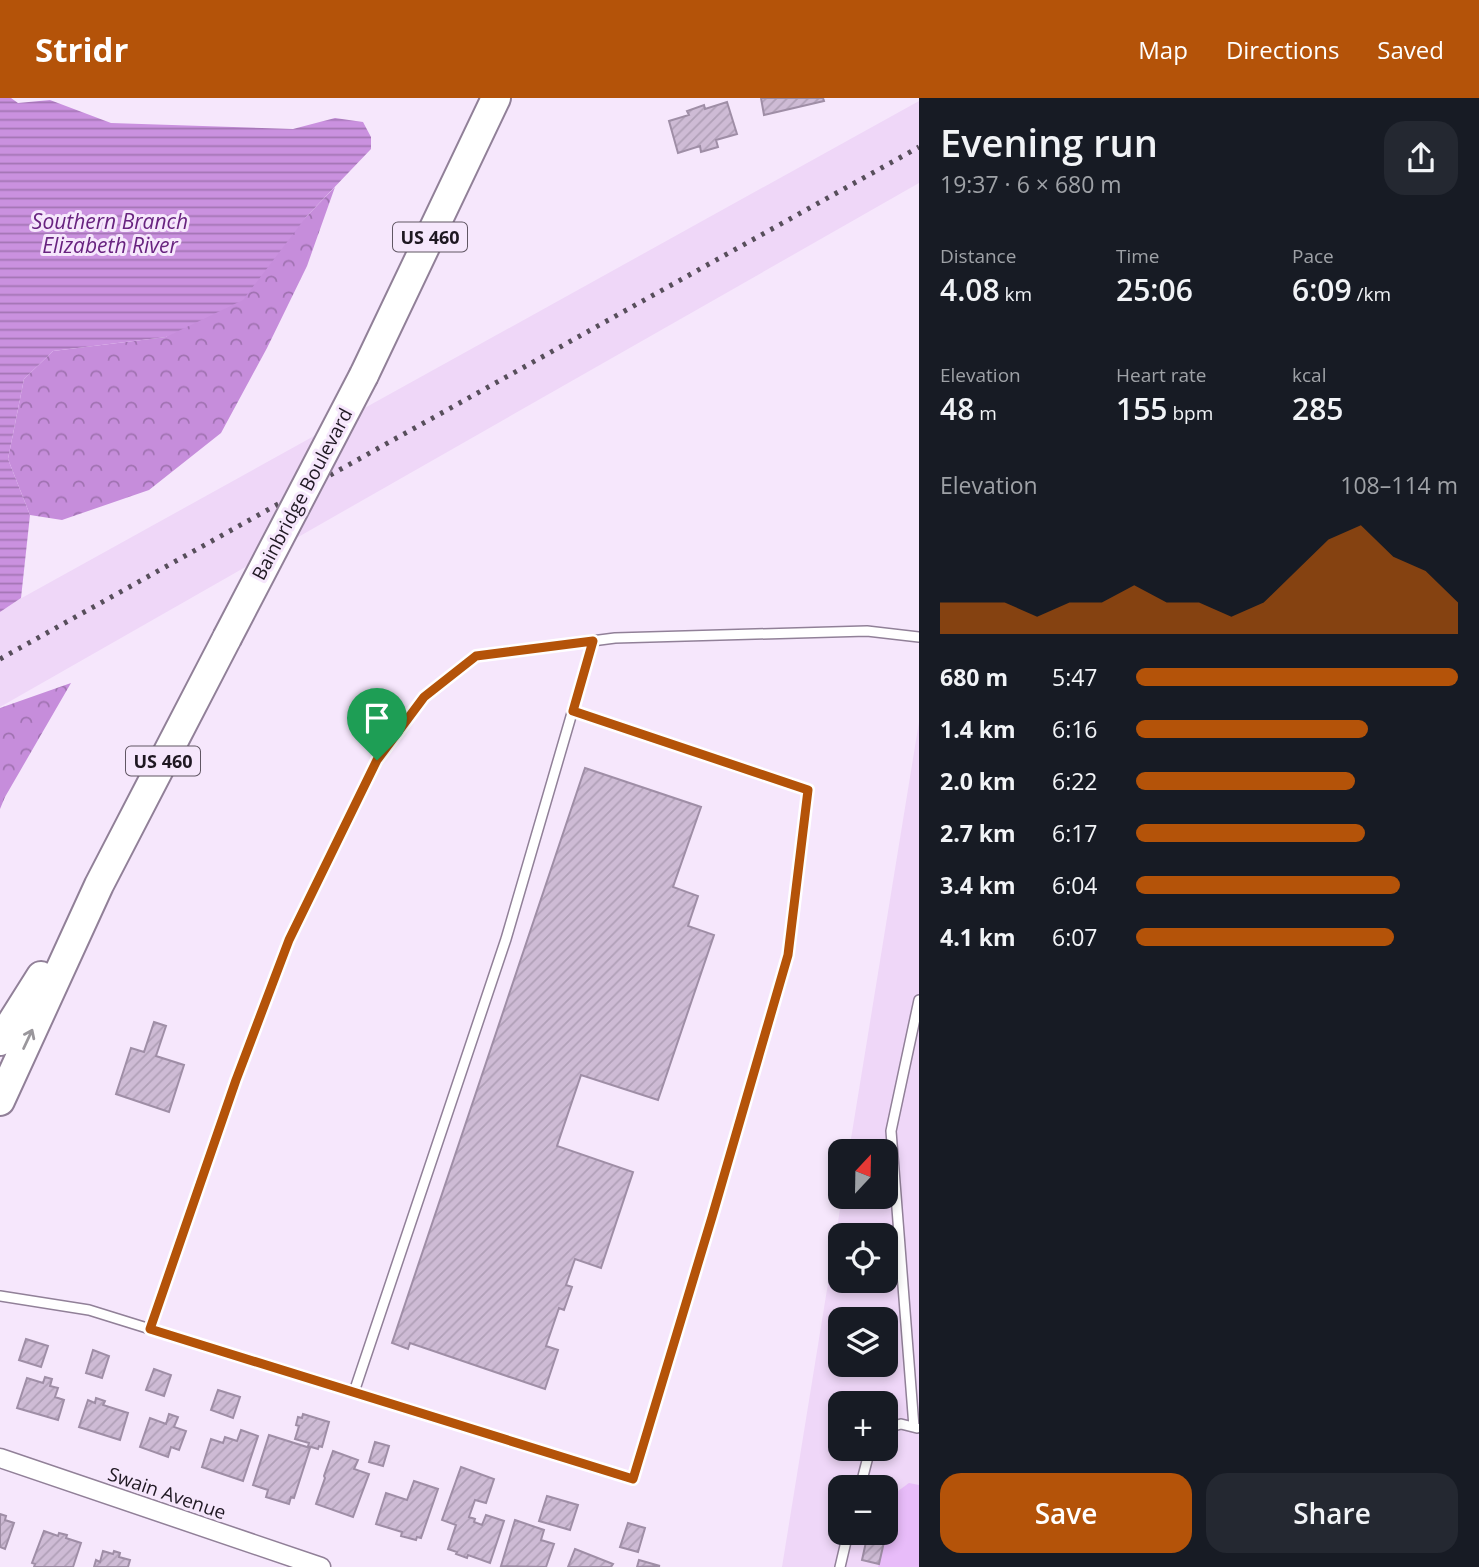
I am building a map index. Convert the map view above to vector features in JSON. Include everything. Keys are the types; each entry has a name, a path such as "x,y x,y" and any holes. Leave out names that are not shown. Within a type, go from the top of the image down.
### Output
{"main road":[{"name":"Bainbridge Boulevard","path":"0,1101 99,885 365,375 496,98"},
{"name":"Bainbridge Boulevard","path":"0,1041 99,885"}],"street":[{"name":"Swain Avenue","path":"0,1458 321,1567"}],"lane":[{"path":"150,1329 236,1080 289,940 377,760 424,697 476,656 615,638 867,631 919,637"},
{"path":"354,1392 506,939 593,641"},
{"path":"0,1296 89,1310 633,1479 788,955 808,790 573,711"},
{"path":"898,1425 916,1428 891,1131 919,1000"},
{"path":"840,1567 845,1545"}],"shaded area":[{"path":"919,101 919,183 0,707 0,610"},
{"path":"919,722 919,1567 782,1567 828,1283 828,1293 898,1293 898,1223 838,1223 840,1209 898,1209 898,1139 851,1139"},
{"path":"909,1483 919,1485 919,1567 878,1567 883,1545 898,1545 898,1491"}],"green space":[{"path":"335,187 307,266 221,433 149,490 62,520 30,515 8,459 24,379 53,351 166,337 306,217"},
{"path":"71,683 5,797 0,809 0,708"}],"water":[{"name":"Southern Branch Elizabeth River","path":"0,98 11,98 18,103 50,100 111,123 293,129 335,118 363,122 371,137 371,149 306,217 243,300 166,337 53,351 24,379 8,459 30,515 21,598 0,612"}],"building":[{"path":"761,98 823,98 824,101 764,115"},
{"path":"727,102 737,134 716,140 718,147 701,152 700,146 678,153 669,121 689,115 687,111 704,105 705,109"},
{"path":"585,768 701,807 673,887 698,896 688,926 714,935 658,1100 581,1075 557,1146 633,1172 601,1268 575,1259 566,1285 572,1287 564,1310 559,1308 546,1346 558,1350 545,1389 410,1343 408,1349 392,1343"},
{"path":"154,1022 166,1026 156,1056 184,1065 169,1112 116,1094 131,1048 144,1052"},
{"path":"26,1339 48,1346 41,1367 19,1360"},
{"path":"93,1350 109,1356 102,1378 86,1373"},
{"path":"154,1369 171,1375 164,1396 146,1390"},
{"path":"45,1377 52,1379 50,1386 58,1388 55,1397 64,1400 58,1420 17,1408 27,1378 43,1383"},
{"path":"218,1390 240,1397 233,1418 211,1410"},
{"path":"96,1398 105,1401 103,1405 128,1413 120,1440 79,1427 88,1400 95,1403"},
{"path":"169,1414 178,1417 174,1427 186,1431 179,1450 171,1447 168,1457 140,1447 150,1418 166,1424"},
{"path":"303,1414 329,1422 322,1447 319,1446 318,1449 295,1439 299,1426 296,1425 298,1417 302,1418"},
{"path":"241,1430 258,1436 243,1481 202,1467 211,1439 223,1443 225,1437 237,1441"},
{"path":"269,1435 310,1448 294,1498 291,1497 289,1504 266,1497 268,1490 253,1485"},
{"path":"375,1442 389,1446 383,1466 369,1462"},
{"path":"333,1451 358,1460 354,1469 369,1474 353,1517 316,1504"},
{"path":"461,1467 494,1479 486,1503 475,1500 469,1517 482,1525 486,1515 504,1521 490,1563 468,1555 467,1558 448,1549 456,1525 442,1520"},
{"path":"414,1481 438,1489 421,1538 417,1537 416,1540 401,1536 402,1532 376,1524 386,1493 407,1500"},
{"path":"547,1496 578,1505 570,1530 539,1521"},
{"path":"0,1514 6,1516 5,1520 14,1523 5,1549 0,1547"},
{"path":"515,1520 544,1530 541,1540 554,1544 546,1567 501,1566"},
{"path":"628,1523 645,1528 638,1552 620,1547"},
{"path":"44,1531 58,1536 59,1533 67,1535 66,1538 81,1543 73,1567 34,1567 35,1564 32,1563"},
{"path":"865,1545 883,1545 879,1564 862,1560"},
{"path":"575,1549 613,1564 611,1567 568,1567"},
{"path":"103,1551 120,1553 119,1557 130,1560 128,1567 94,1567 96,1560 100,1562"},
{"path":"639,1560 660,1566 637,1567"}],"railway":[{"path":"0,659 919,147"}],"route":[{"path":"593,641 573,711 808,790 788,955 633,1479 150,1329 236,1080 289,940 377,760 424,697 476,656 593,641"}]}
